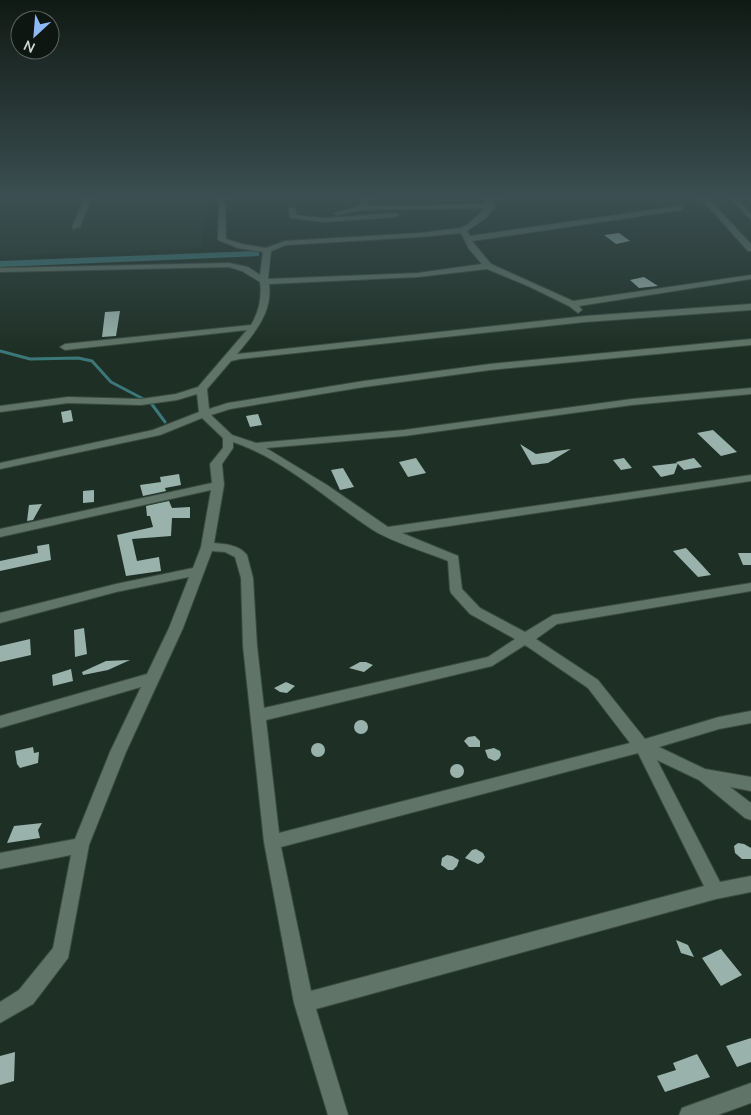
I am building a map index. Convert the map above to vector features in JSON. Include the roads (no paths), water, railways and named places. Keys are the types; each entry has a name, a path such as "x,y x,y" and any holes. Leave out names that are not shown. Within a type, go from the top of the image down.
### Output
{"street":[{"path":"248,247 267,250 275,247"},
{"path":"474,247 488,266"},
{"path":"0,409 68,400 141,402 178,397 202,389 254,328 260,317 266,294 264,281 267,250"},
{"path":"0,270 229,265 245,270 264,281 418,275 488,266 510,274 572,304 587,319"},
{"path":"510,274 529,270"},
{"path":"572,304 751,277"},
{"path":"228,359 341,344 587,319 751,306"},
{"path":"65,347 254,328"},
{"path":"740,342 751,353"},
{"path":"0,466 156,433 228,406 364,384 490,367 751,342"},
{"path":"202,389 204,414 228,437 254,446 323,487 386,531 454,559 456,590 475,611 526,638 593,684 642,746 716,891"},
{"path":"254,446 404,432 632,402 751,391"},
{"path":"0,1013 26,998 61,952 81,845 118,752 176,628 207,547 218,485 216,464 228,448 228,437"},
{"path":"386,531 751,478"},
{"path":"0,533 218,485"},
{"path":"207,547 226,548 240,555 247,578 250,646 272,842 304,1003 338,1115"},
{"path":"0,618 116,588 197,571"},
{"path":"257,716 492,661 553,620 751,587"},
{"path":"0,722 152,678"},
{"path":"272,842 642,746 719,723 751,718"},
{"path":"642,746 702,775 751,813"},
{"path":"702,775 751,784"},
{"path":"0,861 81,845"},
{"path":"304,1003 716,891 751,884"},
{"path":"688,1115 751,1093"}],"waterway":[{"path":"0,264 256,254"},
{"path":"0,351 30,359 78,358 92,361 111,382 151,403 165,422"}]}
